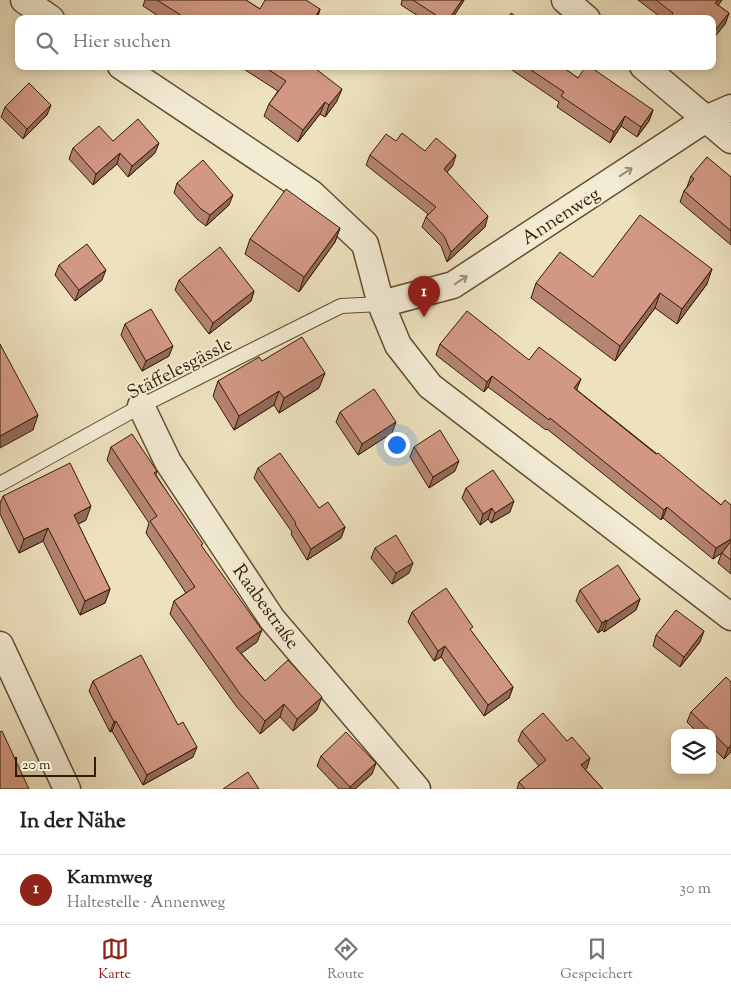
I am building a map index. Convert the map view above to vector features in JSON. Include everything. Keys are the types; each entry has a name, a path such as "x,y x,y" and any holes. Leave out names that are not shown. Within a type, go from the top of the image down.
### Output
{"street":[{"path":"24,0 45,15"},
{"path":"565,0 582,15"},
{"path":"127,70 311,193 365,244 381,304 398,345 430,386 731,617"},
{"path":"648,70 731,140"},
{"name":"Annenweg","path":"381,304 453,285 706,119 731,108"},
{"name":"Raabestraße","path":"141,406 168,462 272,619 417,789"},
{"path":"0,645 68,789"}],"lane":[{"name":"Stäffelesgässle","path":"0,484 141,406 341,306 381,304"}],"building":[{"path":"157,0 246,0 260,9 265,0 306,0 320,9 316,15 181,15"},
{"path":"413,0 462,0 452,15 436,15"},
{"path":"656,0 718,0 715,3 729,13 716,29 716,15 672,15 673,13"},
{"path":"269,70 317,70 342,89 329,105 325,102 303,130 269,104 286,81"},
{"path":"531,70 567,70 578,78 583,70 595,70 653,110 641,127 625,116 614,132 561,96 564,92"},
{"path":"29,83 51,105 27,129 5,107"},
{"path":"138,119 159,143 132,166 120,153 96,174 73,148 99,126 113,141"},
{"path":"402,133 425,151 436,138 456,155 444,169 488,216 451,252 444,236 426,217 436,207 370,155 386,134 396,141"},
{"path":"707,157 731,177 731,231 684,191 694,179 691,176"},
{"path":"203,160 233,195 210,215 201,209 177,183"},
{"path":"286,189 340,228 304,277 250,239"},
{"path":"640,215 712,269 682,309 660,293 620,346 536,283 560,252 593,277"},
{"path":"87,244 106,270 79,290 59,265"},
{"path":"220,247 254,291 213,323 179,280"},
{"path":"151,309 173,346 146,361 125,324"},
{"path":"467,311 529,360 539,347 581,379 574,388 721,505 725,500 731,505 731,539 716,548 667,507 664,510 550,418 549,420 492,376 487,382 440,344"},
{"path":"302,337 325,373 284,398 279,391 239,416 218,381 259,357 262,361"},
{"path":"0,344 38,415 0,436"},
{"path":"374,389 396,422 362,444 340,412"},
{"path":"440,430 459,461 433,477 414,447"},
{"path":"132,434 157,471 154,473 203,544 201,545 262,630 236,648 265,681 288,660 322,697 297,719 284,704 265,721 240,694 174,601 195,587 150,521 157,516 111,447"},
{"path":"280,453 319,508 328,502 345,527 311,549 296,523 258,468"},
{"path":"70,463 91,506 74,515 110,589 85,601 48,528 24,539 3,496"},
{"path":"493,470 514,501 495,513 492,508 483,514 466,488"},
{"path":"396,535 413,563 396,573 375,548"},
{"path":"731,541 731,560 722,553"},
{"path":"618,565 640,599 602,623 580,590"},
{"path":"446,588 473,627 470,629 513,687 488,705 445,646 438,651 412,612"},
{"path":"676,610 704,631 684,657 656,635"},
{"path":"141,655 178,725 183,722 197,747 147,775 116,721 114,722 93,681"},
{"path":"726,677 731,682 731,745 728,748 716,736 716,729 708,729 691,712"},
{"path":"543,713 567,741 572,737 590,758 581,765 603,789 525,789 519,782 546,760 522,731"},
{"path":"2,731 29,789 0,789 0,732"},
{"path":"346,732 376,763 350,787 321,756"},
{"path":"248,772 259,789 223,789"}],"place":[{"name":"Kammweg","path":"424,317"}]}
